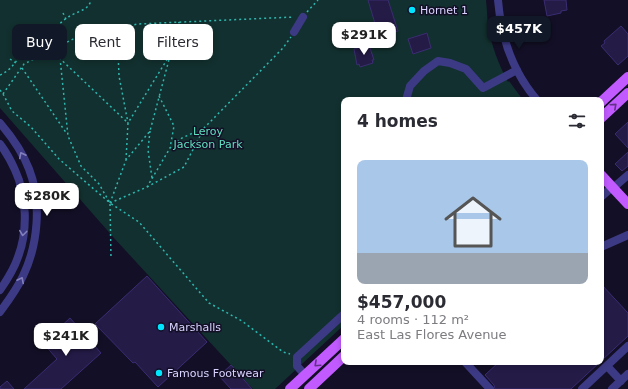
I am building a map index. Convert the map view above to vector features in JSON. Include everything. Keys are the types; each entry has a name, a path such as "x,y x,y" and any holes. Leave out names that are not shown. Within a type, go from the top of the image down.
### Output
{"main road":[{"path":"604,99 628,77"},
{"path":"604,115 628,93"},
{"path":"604,178 628,204"},
{"path":"290,389 341,342"},
{"path":"309,389 341,359"}],"street":[{"path":"498,0 500,23 508,52 526,86 535,97"},
{"path":"294,32 303,17"},
{"path":"407,97 410,86 424,71 438,61 450,63 466,69 483,88 517,70"},
{"path":"0,123 20,151 30,170 34,184 37,220 36,235 32,253 24,275 17,288 0,312"},
{"path":"0,144 16,171 24,201 25,218 24,232 18,258 0,290"},
{"path":"604,194 628,175"},
{"path":"604,246 627,237"},
{"path":"305,375 297,366 297,357 341,317"},
{"path":"582,389 628,346"},
{"path":"471,365 490,389"},
{"path":"607,366 621,381"},
{"path":"612,389 628,374"}],"path":[{"path":"0,75 16,63 23,53 46,32 70,16 86,8 91,4 92,0"},
{"path":"135,25 303,17 318,0"},
{"path":"63,13 66,19"},
{"path":"110,203 147,187 184,168 204,128 283,48 294,32"},
{"path":"10,59 16,63"},
{"path":"3,94 24,64 32,60"},
{"path":"60,60 68,136"},
{"path":"62,60 128,123"},
{"path":"111,259 110,203 126,160 128,123 119,76 118,60"},
{"path":"128,123 167,60"},
{"path":"152,178 148,150 150,131 169,60"},
{"path":"22,68 68,136 81,166 99,184 110,203"},
{"path":"0,90 12,111 31,127 58,159 110,203 139,222 209,303 242,321 283,352 297,357"},
{"path":"159,96 174,126 170,148"},
{"path":"147,187 170,148 182,138 204,128"},
{"path":"126,160 150,131"}],"green space":[{"name":"Leroy Jackson Park","path":"0,0 486,0 488,25 496,55 508,82 509,81 521,97 341,97 341,328 275,389 253,389 114,238 0,108"}],"building":[{"path":"368,0 388,0 398,31 379,37"},
{"path":"544,0 566,0 567,10 547,16"},
{"path":"621,26 628,34 628,56 618,65 601,46 605,43 604,41"},
{"path":"427,33 431,48 413,54 408,39"},
{"path":"369,45 374,60 372,60 373,63 360,67 359,64 357,65 354,49"},
{"path":"628,122 628,148 615,134"},
{"path":"628,152 628,166 622,171 615,164"},
{"path":"147,276 207,342 158,387 135,362 133,363 95,324"},
{"path":"604,287 628,313 628,336 604,358"},
{"path":"70,318 101,353 61,389 24,389 57,359 43,343"},
{"path":"231,365 252,389 231,389 219,376"},
{"path":"496,365 597,365 571,389 495,389 494,385 485,375"},
{"path":"7,381 14,389 0,389 0,387"}],"place":[{"name":"Hornet 1","path":"412,10"},
{"name":"Marshalls","path":"161,327"},
{"name":"Famous Footwear","path":"159,373"}]}
